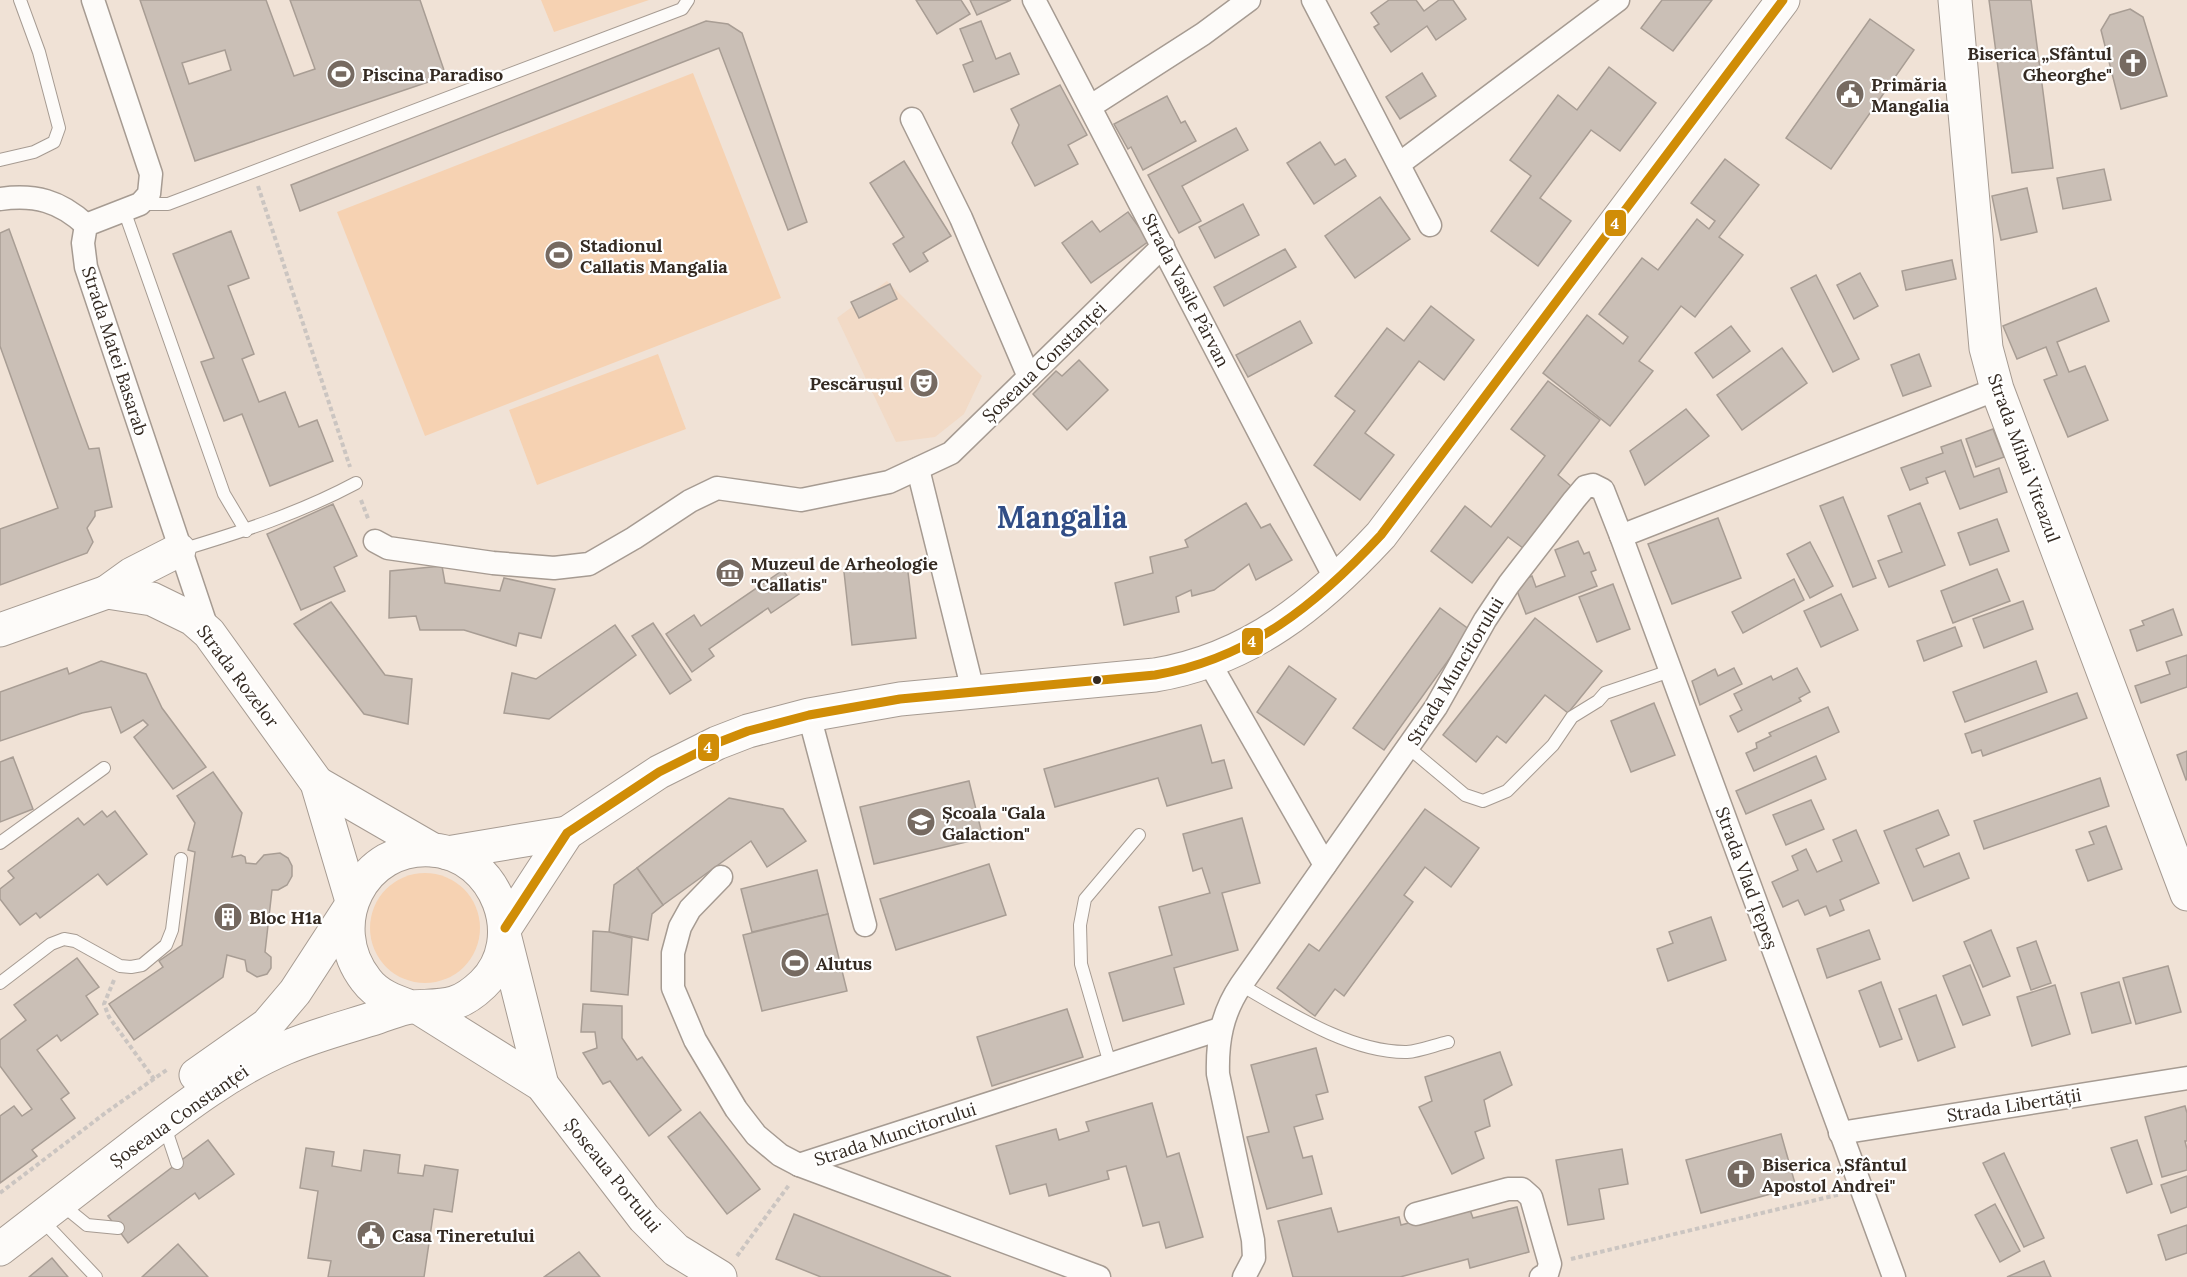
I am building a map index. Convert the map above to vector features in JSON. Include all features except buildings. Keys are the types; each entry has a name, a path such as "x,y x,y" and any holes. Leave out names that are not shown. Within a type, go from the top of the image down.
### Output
{"main road":[{"path":"567,833 440,851 407,852 384,862 364,879 350,905 347,935 353,960 367,982 387,998 415,1008 443,1007 466,998 485,982 494,969 505,933 567,833 659,772 717,743 778,722 900,699 1155,675 1182,670 1238,651 1282,623 1337,582 1392,522 1783,0"},
{"name":"Strada Mihai Viteazul","path":"1955,0 1986,348 1997,389 2187,894"},
{"path":"107,592 132,574 179,550"},
{"name":"Strada Rozelor","path":"0,630 107,592 152,599 193,619 208,633 317,783 350,905"},
{"name":"Strada Rozelor","path":"317,783 440,851"},
{"path":"440,851 466,860 482,873 494,889 502,908 505,933"},
{"name":"Șoseaua Constanței","path":"0,1220 150,1106 267,1025 295,992 350,905"},
{"name":"Șoseaua Portului","path":"505,933 542,1085"},
{"name":"Șoseaua Constanței","path":"0,1249 164,1123 229,1077 284,1048 326,1033 415,1008"},
{"name":"Șoseaua Portului","path":"415,1008 542,1085 681,1263 728,1268"}],"street":[{"path":"0,199 36,199 61,205 86,225 132,207 148,194 151,174 93,0"},
{"path":"1091,106 1203,34 1249,0"},
{"path":"1313,0 1430,225"},
{"path":"1399,164 1618,0"},
{"name":"Strada Vasile Pârvan","path":"1038,2 1337,582"},
{"path":"912,118 961,218 1029,377"},
{"name":"Strada Matei Basarab","path":"86,225 83,243 86,267 208,633"},
{"name":"Șoseaua Constanței","path":"375,541 388,548 493,563 554,568 589,564 690,501 717,488 801,500 889,482 951,453 1163,246"},
{"path":"1622,536 1997,389"},
{"path":"918,468 973,691"},
{"name":"Strada Vlad Țepeș","path":"1593,485 1603,490 1622,536 1894,1277"},
{"name":"Strada Muncitorului","path":"1244,1277 1254,1258 1253,1240 1218,1074 1217,1054 1220,1029 1232,998 1437,707 1485,620 1509,584 1585,487 1593,485"},
{"path":"1209,662 1324,865"},
{"path":"809,716 865,925"},
{"name":"Strada Muncitorului","path":"721,877 690,909 681,927 673,954 673,988 695,1040 736,1109 756,1135 780,1155 799,1165 1220,1029"},
{"name":"Strada Libertății","path":"1840,1133 2187,1078"},
{"path":"799,1165 1099,1277"},
{"path":"1416,1214 1508,1189 1522,1189 1531,1197 1545,1271"}],"lane":[{"path":"0,160 34,152 54,142 59,128 39,52 20,0"},
{"path":"246,531 224,494 132,207 168,204 682,9 688,0"},
{"path":"179,550 246,531 325,499 356,483"},
{"path":"1409,748 1465,795 1483,801 1507,791 1553,745 1572,717 1598,701 1605,693 1670,671"},
{"path":"0,843 104,768"},
{"path":"1110,1064 1081,964 1080,925 1086,899 1139,836"},
{"path":"0,983 51,944 64,939 75,941 120,966 142,965 166,945 172,930 177,908 182,859"},
{"path":"1241,985 1323,1030 1371,1047 1408,1052 1448,1042"},
{"path":"164,1123 177,1163"},
{"path":"50,1210 87,1225 118,1228"},
{"path":"50,1210 96,1277"}],"path":[{"path":"253,171 375,541"},
{"path":"120,966 104,1004 109,1017 154,1079"},
{"path":"0,1193 173,1066"},
{"path":"728,1268 790,1184 799,1165"},
{"path":"1545,1271 1861,1189"}],"shaded area":[{"path":"541,0 649,0 554,32"},
{"name":"Stadionul Callatis Mangalia","path":"693,73 781,298 425,436 337,212"},
{"path":"887,281 982,376 964,414 935,437 896,442 837,318"},
{"path":"658,354 686,429 537,485 509,410"},
{"path":"425,873 446,877 464,889 476,907 480,928 476,949 464,967 446,979 425,983 404,979 386,967 374,949 370,928 374,907 386,889 404,877"}],"transit line":[{"name":"4","path":"505,928 567,833 659,772 717,743 748,731 809,715 900,699 1155,675 1221,656 1280,625 1332,584 1381,535 1783,0"}],"place":[{"name":"Biserica „Sfântul Gheorghe\"","path":"2133,63"},
{"name":"Piscina Paradiso","path":"341,74"},
{"name":"Primăria Mangalia","path":"1850,94"},
{"name":"Stadionul Callatis Mangalia","path":"559,255"},
{"name":"Pescărușul","path":"924,383"},
{"name":"Muzeul de Arheologie \"Callatis\"","path":"730,573"},
{"name":"Școala \"Gala Galaction\"","path":"921,822"},
{"name":"Bloc H1a","path":"228,917"},
{"name":"Alutus","path":"795,963"},
{"name":"Biserica „Sfântul Apostol Andrei\"","path":"1741,1174"},
{"name":"Casa Tineretului","path":"371,1235"}],"district":[{"name":"Mangalia","path":"1062,517"}]}
